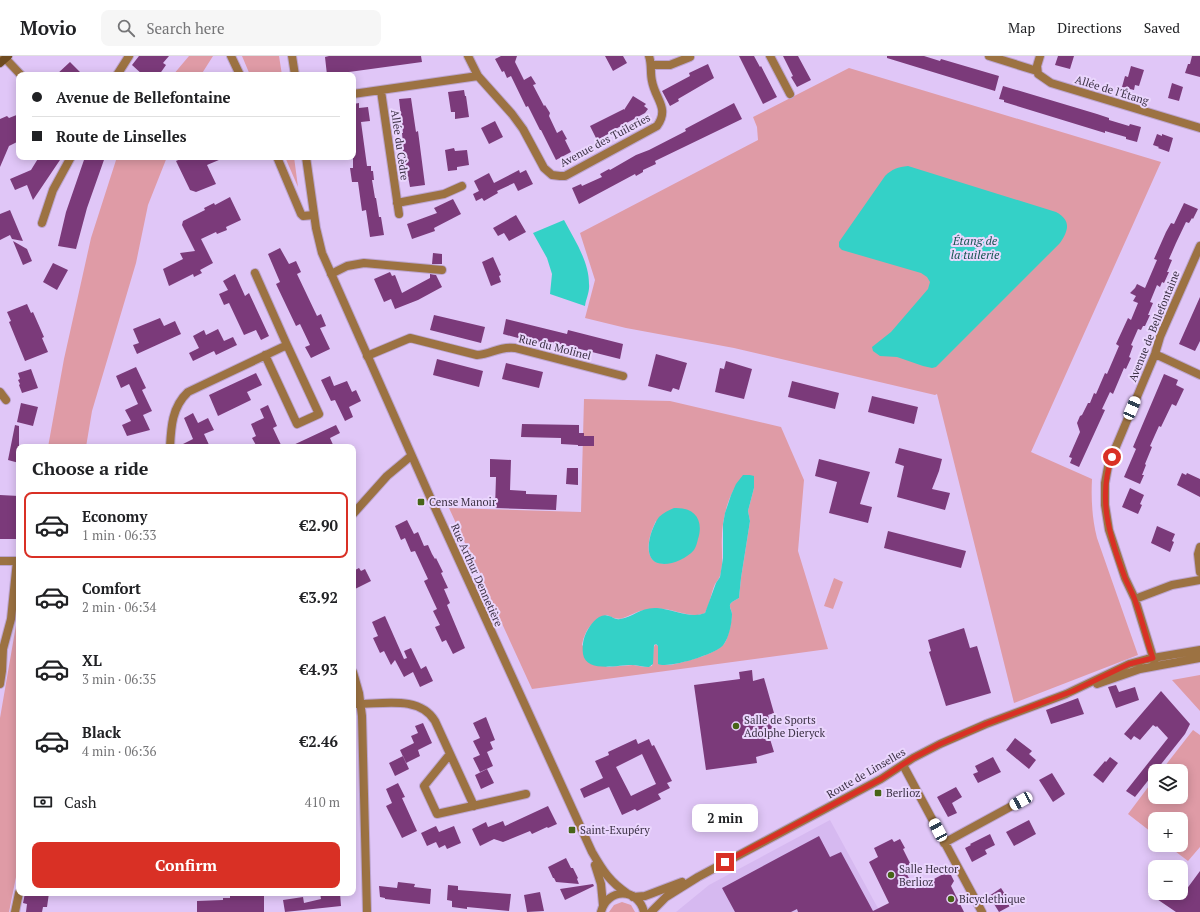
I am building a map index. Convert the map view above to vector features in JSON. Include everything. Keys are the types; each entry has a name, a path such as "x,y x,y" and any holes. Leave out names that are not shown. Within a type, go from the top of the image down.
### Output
{"street":[{"path":"119,72 129,56"},
{"path":"231,56 239,72"},
{"path":"292,56 295,72"},
{"name":"Avenue des Tuileries","path":"468,56 478,76 518,122 544,168 552,175 562,176 657,126 661,118 662,109 652,83 649,56"},
{"path":"770,56 790,94"},
{"path":"989,56 1037,71 1040,56"},
{"path":"651,65 670,65 690,57"},
{"path":"4,58 18,72"},
{"name":"Allée de l'Étang","path":"1037,71 1042,78 1051,83 1200,128"},
{"path":"356,94 478,76"},
{"name":"Allée du Cèdre","path":"381,91 399,214"},
{"path":"42,223 53,190 69,160"},
{"path":"278,160 301,214 303,216 314,215"},
{"name":"Rue Arthur Dennetière","path":"306,160 320,245 331,274 411,456 592,852 606,876 616,886 640,903 644,912"},
{"path":"397,203 444,194 462,186"},
{"name":"Avenue de Bellefontaine","path":"1155,662 1135,599 1125,578 1109,530 1105,505 1105,484 1106,475 1113,453 1155,354 1160,337 1200,246"},
{"path":"331,274 347,266 364,263 442,270"},
{"path":"255,273 319,414 297,424 265,355"},
{"name":"Rue du Molinel","path":"367,356 410,338 477,355 500,348 515,348 623,376"},
{"path":"170,444 174,414 183,397 194,389 287,345"},
{"path":"1155,354 1200,375"},
{"path":"0,392 6,400"},
{"path":"356,511 387,476 411,456"},
{"path":"1200,546 1198,554 1200,572"},
{"path":"0,560 16,561"},
{"path":"0,684 2,671 2,649 11,619 16,578"},
{"path":"1135,599 1172,585 1200,580"},
{"name":"Route de Linselles","path":"650,912 666,897 698,877 881,779 919,755 940,744 986,724 1073,691 1155,662 1200,650"},
{"name":"Route de Linselles","path":"1155,662 1200,658"},
{"path":"356,681 358,687 357,704 366,912"},
{"path":"357,704 406,703 420,707 428,712 433,718 474,806"},
{"path":"450,754 424,786 437,814 526,794"},
{"path":"903,765 982,912"},
{"path":"944,842 1021,801"},
{"name":"Rue Arthur Dennetière","path":"592,852 601,884 601,909"},
{"name":"Route de Linselles","path":"601,909 608,899 613,896 620,894 645,896 698,877"},
{"path":"16,912 19,896"}],"shaded area":[{"path":"189,56 213,56 203,72 176,72"},
{"path":"242,56 279,56 282,72 249,72"},
{"path":"849,68 1161,162 1031,452 1092,479 1092,508 1097,538 1138,655 1014,703 937,394 935,395 734,348 626,328 585,318 595,280 580,233 758,140 757,127 753,117"},
{"path":"116,160 166,160 148,205 136,263 92,411 86,444 49,444 64,359 91,238"},
{"path":"286,160 294,160 298,187"},
{"path":"584,399 670,401 781,427 804,480 798,551 828,649 532,689 449,508 581,512","holes":["750,475 754,488 748,511 750,521 739,598 730,604 732,614 731,621 724,644 706,655 670,665 658,664 658,646 655,644 652,666 645,667 633,665 607,667 582,645 587,630 593,623 602,617 607,615 619,619 640,611 654,609 663,609 693,615 705,613 715,584 720,577 722,561 722,529 726,510 738,484 743,478","656,521 683,558 671,562 661,563 655,561 650,556 649,541"]},
{"path":"834,578 843,582 833,609 824,606"},
{"path":"16,625 16,877 9,912 0,912 0,718"},
{"path":"1200,675 1200,711 1172,680"},
{"path":"1193,730 1200,735 1200,847 1188,861 1176,852 1188,852 1188,812 1148,812 1148,830 1128,814 1148,787 1148,804 1188,804 1188,764 1166,764"},
{"path":"830,820 880,912 676,912 709,885"},
{"path":"622,902 631,905 635,912 609,912 614,905"}],"water":[{"name":"Étang de la tuilerie","path":"908,166 1056,212 1064,218 1067,226 1067,230 1060,243 936,367 932,368 897,357 880,356 873,351 872,347 891,332 928,289 930,282 927,277 921,273 842,250 839,247 839,242 885,176 895,169"},
{"path":"564,220 584,259 588,275 589,287 585,306 550,294 552,274 547,258 533,233"},
{"path":"743,475 754,476 754,488 748,511 750,521 739,598 730,604 732,614 731,622 729,634 724,644 713,652 692,660 682,663 663,665 658,664 658,646 656,644 654,645 653,664 649,667 631,665 603,667 590,664 585,660 583,654 583,641 586,633 595,620 602,616 605,615 615,619 620,619 651,608 694,615 705,613 716,583 720,577 723,558 723,524 725,513 736,484"},
{"path":"674,508 681,508 692,512 699,521 700,532 696,545 694,550 688,556 680,560 668,564 656,562 651,558 649,552 652,529 659,517"}],"building":[{"path":"139,56 169,56 163,63 166,65 161,72 140,72 132,65"},
{"path":"421,56 422,62 349,72 327,72 325,57"},
{"path":"501,56 517,56 515,62 524,80 531,76 536,84 533,85 544,106 545,105 550,113 549,116 557,133 562,130 567,139 565,140 571,152 556,160 528,106 526,107 511,76 507,78 504,71 502,72 495,59"},
{"path":"605,56 623,56 627,63 613,71"},
{"path":"739,56 754,56 760,67 761,66 777,97 763,104"},
{"path":"783,56 798,56 811,80 797,87 791,77 793,76"},
{"path":"887,56 924,56 940,61 941,59 999,76 995,91 887,58"},
{"path":"1058,56 1074,56 1070,69 1055,65"},
{"path":"1192,56 1200,56 1200,77 1185,73"},
{"path":"70,62 80,72 59,72"},
{"path":"708,64 714,78 678,99 679,101 670,106 662,91 690,76 689,73"},
{"path":"1131,66 1144,70 1139,86 1135,85 1134,90 1122,87 1125,76 1128,77"},
{"path":"1172,83 1183,87 1179,101 1168,98"},
{"path":"1003,86 1097,114 1109,118 1109,120 1129,126 1130,124 1141,127 1137,142 1126,139 1126,137 1105,131 1105,133 1004,102 1004,100 999,99"},
{"path":"464,90 469,117 455,119 455,112 451,112 448,92"},
{"path":"633,96 646,104 644,106 648,109 645,113 597,140 590,126 624,110"},
{"path":"411,98 416,132 418,131 425,185 410,187 408,176 406,176 402,144 403,133 399,99"},
{"path":"359,103 359,108 368,107 370,121 361,122 367,166 371,166 371,171 373,171 374,180 372,180 375,198 379,217 381,217 384,235 370,237 366,210 362,211 358,182 352,182 350,168 353,168 353,160 356,160 356,104"},
{"path":"734,103 742,119 655,161 656,164 643,170 643,172 636,176 635,174 579,204 572,188 581,184 582,186 602,177 600,174 686,131 685,129"},
{"path":"16,115 16,142 9,146 0,167 0,119 7,116 9,118"},
{"path":"495,121 503,137 489,144 481,128"},
{"path":"1157,134 1162,136 1162,134 1173,138 1169,152 1153,145"},
{"path":"454,148 455,151 467,150 469,165 457,167 457,170 448,171 445,150"},
{"path":"37,160 60,160 33,200 27,185 15,190 10,179 31,170"},
{"path":"84,160 104,160 87,208 76,249 58,246 66,212"},
{"path":"219,160 207,165 216,184 196,192 190,190 176,161"},
{"path":"519,170 520,173 526,170 533,184 518,191 514,183 497,191 498,193 484,201 482,198 476,201 473,194 479,191 474,181 489,173 494,183"},
{"path":"230,197 241,220 226,227 227,230 217,234 216,232 201,239 213,263 200,270 202,273 194,277 193,274 169,286 163,269 183,259 180,253 195,251 182,225 183,221 205,210 204,208 214,203 215,205"},
{"path":"453,199 461,214 434,228 435,231 412,239 407,224 437,213 434,208"},
{"path":"1184,203 1198,209 1193,219 1192,218 1189,223 1186,222 1176,243 1169,259 1172,260 1167,272 1169,272 1164,283 1162,282 1160,287 1157,285 1150,302 1153,303 1148,315 1150,315 1145,326 1143,326 1141,330 1138,329 1131,345 1133,346 1129,357 1131,358 1126,369 1124,368 1113,394 1110,392 1102,409 1105,410 1079,467 1070,463 1072,458 1069,457 1080,432 1077,423 1088,403 1090,403 1094,393 1096,394 1105,373 1107,374 1119,346 1116,344 1128,318 1131,320 1138,303 1133,301 1136,296 1130,293 1137,284 1145,288 1157,260 1154,259 1166,232 1171,223 1174,224"},
{"path":"10,210 23,241 12,239 10,235 0,240 0,214"},
{"path":"516,215 526,232 509,241 504,233 498,236 493,228"},
{"path":"13,241 27,249 32,261 23,265"},
{"path":"280,248 289,264 296,261 301,272 297,274 317,316 321,314 326,326 320,328 330,349 311,358 305,347 310,345 300,324 296,326 276,284 280,282 268,254"},
{"path":"433,253 442,254 442,264 432,264"},
{"path":"493,257 501,275 499,276 501,282 491,286 482,262"},
{"path":"53,263 68,270 57,290 43,282"},
{"path":"390,272 392,276 395,275 402,293 430,278 430,274 436,275 442,287 418,300 395,309 391,299 384,302 374,279"},
{"path":"235,274 245,296 249,293 269,336 261,340 256,330 244,335 229,303 224,305 219,294 228,290 223,281"},
{"path":"1200,297 1200,341 1195,351 1179,344"},
{"path":"27,304 31,313 33,312 44,337 42,338 48,352 25,361 9,322 11,321 7,312"},
{"path":"434,315 485,327 481,343 430,330"},
{"path":"160,318 164,326 175,321 181,334 137,354 133,345 139,343 133,329"},
{"path":"506,319 567,334 568,330 623,344 620,359 552,342 551,347 503,334"},
{"path":"218,329 224,341 233,337 237,345 216,355 214,351 193,361 189,353 199,348 193,336 204,330 206,335"},
{"path":"656,354 687,363 679,390 673,388 671,392 648,386"},
{"path":"437,359 483,371 479,387 433,375"},
{"path":"726,361 752,369 744,399 715,392 720,368 724,369"},
{"path":"506,363 543,372 539,388 502,379"},
{"path":"136,367 146,388 142,390 152,411 143,415 150,430 127,436 122,425 131,421 125,410 138,404 129,384 121,388 116,376"},
{"path":"31,369 38,388 22,393 18,380 20,379 18,373"},
{"path":"256,373 262,385 247,392 251,400 218,416 209,395"},
{"path":"1164,374 1178,380 1176,385 1184,389 1176,406 1172,404 1161,427 1159,426 1150,446 1152,447 1145,464 1146,465 1142,475 1144,475 1140,484 1124,477 1136,449 1133,447"},
{"path":"330,376 334,386 347,381 352,392 356,390 361,401 349,407 353,417 345,421 335,400 331,401 321,380"},
{"path":"792,381 839,393 835,409 788,397"},
{"path":"872,396 918,407 914,424 868,412"},
{"path":"21,403 38,407 33,426 17,422"},
{"path":"268,405 277,426 273,428 281,444 255,444 252,438 256,436 251,424 264,418 260,409"},
{"path":"193,413 198,423 208,418 214,430 204,434 209,444 183,444 193,439 184,418"},
{"path":"522,424 579,425 579,433 584,433 584,436 594,436 594,446 561,444 561,438 521,437"},
{"path":"15,425 19,426 19,444 16,444 16,462 8,460"},
{"path":"336,425 340,433 330,438 333,444 295,444"},
{"path":"899,448 942,459 932,489 950,493 945,510 897,497 904,466 895,463"},
{"path":"490,459 511,460 510,490 526,491 526,494 557,495 556,510 495,508 496,477 490,477"},
{"path":"819,459 870,472 860,504 872,507 868,523 829,513 837,482 815,476"},
{"path":"567,468 578,468 578,485 566,484"},
{"path":"1182,473 1186,475 1187,473 1200,479 1200,497 1177,485"},
{"path":"1130,488 1144,495 1138,514 1122,507"},
{"path":"0,495 16,496 16,539 0,539"},
{"path":"407,520 414,534 418,532 424,546 428,545 443,572 441,573 448,588 444,589 450,603 447,605 465,648 453,654 446,640 442,642 435,627 440,625 433,611 437,609 424,581 428,579 415,551 411,552 405,538 401,540 395,526"},
{"path":"1157,526 1175,534 1170,552 1151,543"},
{"path":"888,531 966,551 961,568 884,548"},
{"path":"359,568 361,571 365,569 371,581 356,588 356,570"},
{"path":"385,616 404,659 407,658 404,651 411,648 421,669 426,666 433,681 420,687 413,672 404,677 395,660 391,665 384,651 380,653 373,638 378,636 372,622"},
{"path":"964,628 970,648 977,646 991,693 946,706 929,652 931,651 928,640"},
{"name":"Salle de Sports Adolphe Dieryck","path":"752,670 753,681 764,678 774,713 768,715 775,737 770,739 774,752 756,757 757,763 706,770 694,685 740,679 739,672"},
{"path":"1116,685 1119,692 1135,687 1139,700 1116,708 1108,687"},
{"path":"1161,691 1190,724 1185,734 1161,764 1148,764 1148,781 1135,797 1126,791 1168,738 1157,726 1156,727 1153,725 1140,740 1134,736 1131,740 1124,734"},
{"path":"1078,698 1084,714 1051,724 1046,710"},
{"path":"486,717 495,740 490,742 493,749 487,752 493,766 480,772 473,758 480,755 473,741 480,738 473,723"},
{"path":"423,723 432,743 418,750 420,756 406,763 400,750 414,743 411,736 418,733 415,726"},
{"path":"1015,738 1032,751 1029,754 1036,760 1029,769 1006,750"},
{"path":"636,739 638,744 649,739 652,746 654,745 672,781 667,783 670,788 658,794 661,799 637,811 635,809 622,815 609,787 584,798 580,789 603,778 595,761 609,755 608,752","holes":["642,754 656,784 631,796 616,767"]},
{"path":"403,756 409,769 395,776 389,763"},
{"path":"993,757 1001,772 978,783 973,774 978,772 975,766"},
{"path":"1110,757 1118,763 1103,783 1093,775"},
{"path":"487,769 494,783 481,789 475,775"},
{"path":"1052,773 1065,794 1053,802 1039,780"},
{"path":"398,783 405,797 402,798 417,831 402,838 386,806 392,803 386,789"},
{"path":"956,787 962,797 952,803 957,813 948,817 937,797"},
{"path":"548,806 557,824 532,834 530,831 503,842 494,839 480,846 472,829 486,822 488,827 503,821 505,826"},
{"path":"1029,820 1036,834 1014,846 1006,832"},
{"path":"436,826 439,832 454,826 461,843 447,849 445,845 439,848 436,842 427,846 421,833"},
{"path":"990,834 995,845 985,850 987,854 972,862 965,848"},
{"path":"819,836 830,857 841,852 873,911 889,903 869,862 878,857 874,848 892,839 894,842 900,839 911,865 904,869 915,889 949,871 954,881 951,886 964,912 798,912 797,909 791,912 735,912 722,888"},
{"path":"566,858 578,878 579,884 556,882 553,878 548,867"},
{"path":"1200,871 1200,912 1176,912 1158,900 1188,900 1188,887"},
{"path":"398,882 415,884 414,887 431,889 430,904 385,899 380,897 379,886 397,888"},
{"path":"593,884 594,886 565,900 560,889"},
{"path":"448,885 458,886 458,890 511,894 509,911 452,907 452,901 447,900"},
{"path":"1001,888 1012,905 999,912 989,896"},
{"path":"540,892 544,911 527,912 524,895"},
{"path":"24,896 49,896 47,907 43,907 42,912 26,912 27,904 23,903"},
{"path":"230,896 264,896 264,912 197,912 197,901 223,900 223,898 230,898"},
{"path":"320,896 340,896 341,906 285,912 283,900 303,897 304,903 321,899"}],"place":[{"name":"Cense Manoir","path":"421,502"},
{"name":"Salle de Sports Adolphe Dieryck","path":"736,726"},
{"name":"Berlioz","path":"878,793"},
{"name":"Saint-Exupéry","path":"572,830"},
{"name":"Salle Hector Berlioz","path":"891,875"},
{"name":"Bicyclethique","path":"951,899"}],"route":[{"path":"725,862 881,779 913,758 940,744 986,724 1073,691 1129,664 1153,658 1135,599 1125,578 1107,522 1105,484 1108,466 1112,457"}]}
